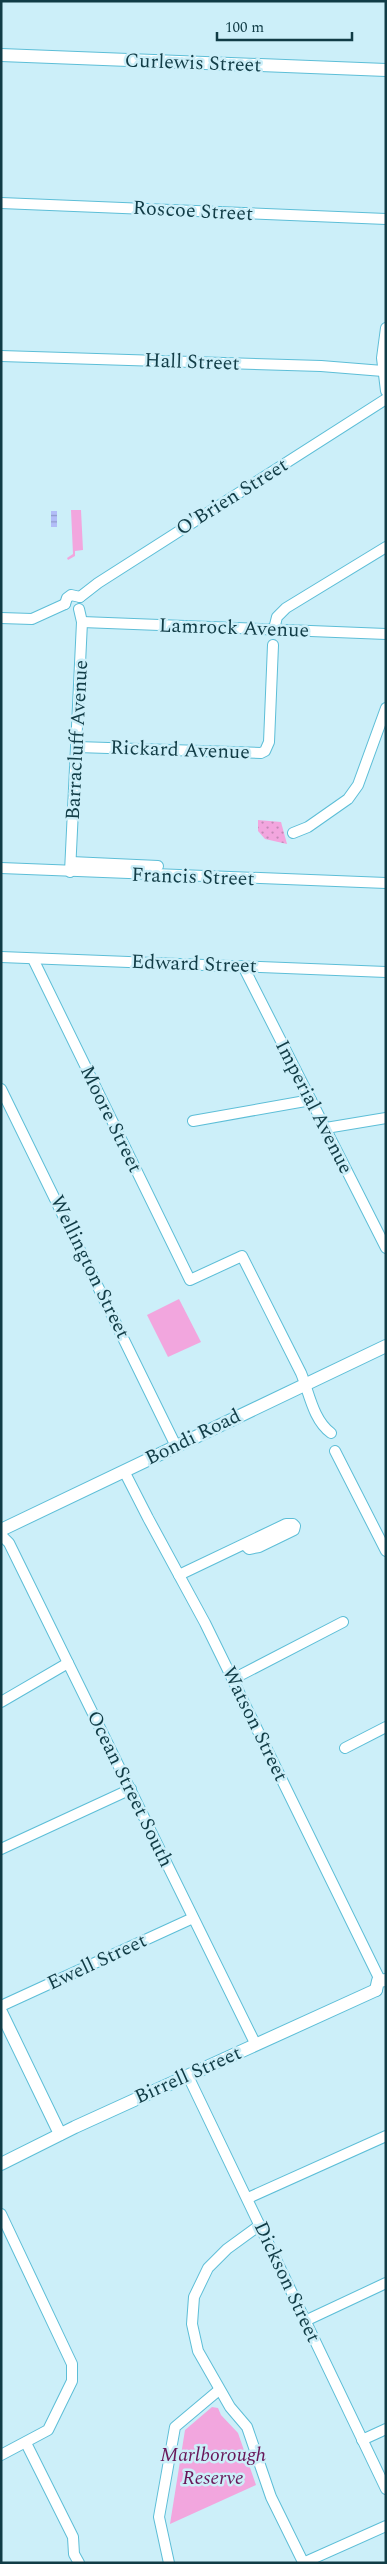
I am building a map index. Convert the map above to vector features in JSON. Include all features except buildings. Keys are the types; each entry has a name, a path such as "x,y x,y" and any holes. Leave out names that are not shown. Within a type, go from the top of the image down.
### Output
{"main road":[{"name":"Curlewis Street","path":"1,54 386,70"},
{"name":"Bondi Road","path":"1,1530 386,1346"},
{"name":"Birrell Street","path":"1,2164 60,2134 382,1986"},
{"path":"1,2012 60,2134"}],"street":[{"name":"Roscoe Street","path":"1,202 386,220"},
{"path":"386,328 382,371 386,391"},
{"name":"Hall Street","path":"1,356 321,366 382,371"},
{"name":"O'Brien Street","path":"80,597 98,583 386,399"},
{"path":"274,630 277,617 286,608 386,547"},
{"path":"71,594 80,597 82,603 79,609 70,610 65,604 66,598 71,594"},
{"path":"1,618 32,619 65,604"},
{"name":"Barracluff Avenue","path":"71,867 82,622 79,609"},
{"name":"Lamrock Avenue","path":"82,622 386,634"},
{"name":"Rickard Avenue","path":"77,747 261,753 265,751 269,742 273,645"},
{"path":"293,833 308,827 348,799 358,785 386,708"},
{"name":"Francis Street","path":"1,868 158,866"},
{"name":"Francis Street","path":"71,867 386,883"},
{"name":"Edward Street","path":"1,957 386,972"},
{"name":"Moore Street","path":"33,959 190,1280 242,1256 304,1384"},
{"name":"Imperial Avenue","path":"243,966 386,1248"},
{"name":"Wellington Street","path":"1,1089 176,1446"},
{"path":"193,1121 311,1100"},
{"path":"326,1128 386,1118"},
{"path":"304,1384 322,1423 331,1433"},
{"path":"335,1451 386,1550"},
{"name":"Watson Street","path":"124,1471 233,1679 382,1986"},
{"name":"Ocean Street South","path":"1,1535 9,1543 256,2045"},
{"path":"179,1575 245,1545"},
{"path":"233,1679 343,1622"},
{"path":"1,1702 68,1663"},
{"path":"345,1748 386,1727"},
{"path":"1,1849 131,1789"},
{"name":"Ewell Street","path":"1,2006 193,1918"},
{"name":"Dickson Street","path":"188,2076 386,2489"},
{"path":"248,2198 386,2136"},
{"path":"1,2214 72,2364 72,2382 48,2430 1,2455"},
{"path":"260,2225 215,2260 204,2274 194,2297 192,2318 195,2343 219,2390 247,2427 271,2497 303,2563 386,2526"},
{"path":"305,2320 386,2284"},
{"path":"169,2563 159,2517 175,2426 219,2390"},
{"path":"362,2440 386,2429"},
{"path":"26,2443 73,2537 74,2554 79,2563"}],"green space":[{"path":"71,510 81,510 83,550 75,551 75,556 68,560 67,558 73,554"},
{"path":"258,820 281,822 287,844 265,839 258,831"},
{"path":"179,1299 201,1342 168,1357 147,1315"},
{"name":"Marlborough Reserve","path":"212,2407 218,2408 221,2415 238,2433 256,2485 170,2524 185,2430"}],"water":[{"path":"51,511 57,511 57,527 51,527"}]}
